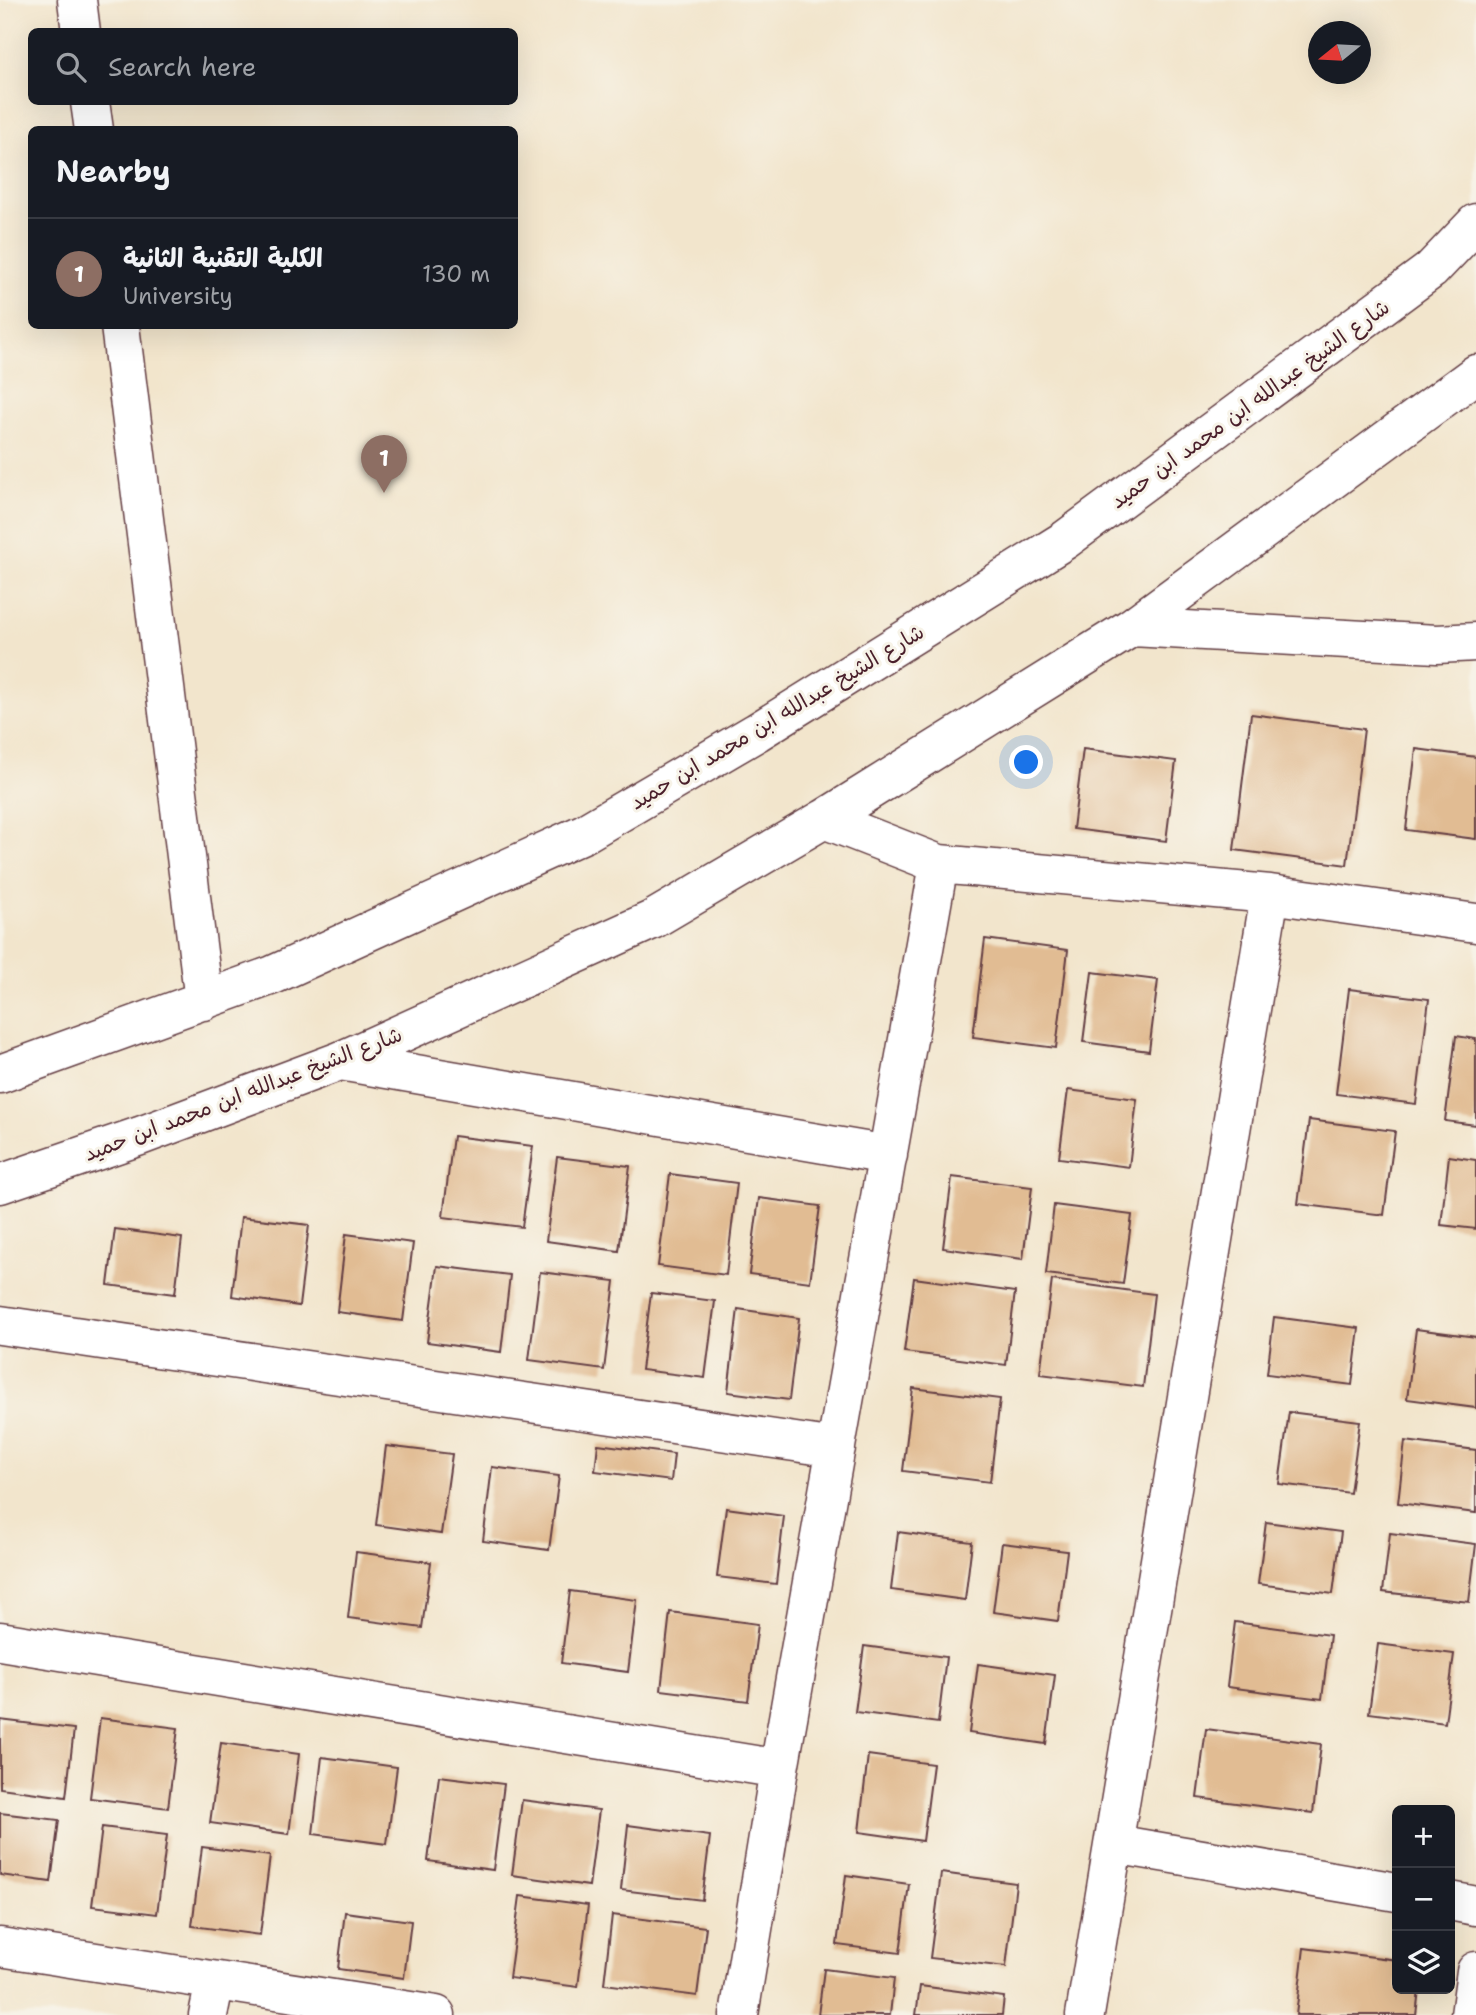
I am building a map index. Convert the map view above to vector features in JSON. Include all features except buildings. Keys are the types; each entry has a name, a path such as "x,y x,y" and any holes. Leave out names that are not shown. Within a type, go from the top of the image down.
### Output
{"street":[{"path":"77,0 80,28"},
{"path":"90,105 93,126"},
{"name":"شارع الشيخ عبدالله ابن محمد ابن حميد","path":"0,1074 273,975 585,833 757,732 1065,540 1431,270 1476,223"},
{"path":"120,329 204,1000"},
{"name":"شارع الشيخ عبدالله ابن محمد ابن حميد","path":"2,1194 140,1136 340,1061 652,920 824,820 1132,627 1476,373"},
{"path":"1132,627 1437,644 1476,642"},
{"path":"824,820 939,864 1270,894 1476,923"},
{"path":"739,2015 779,1769 939,864"},
{"path":"1085,2015 1270,894"},
{"path":"340,1061 888,1155"},
{"path":"0,1325 836,1448"},
{"path":"0,1641 779,1769"},
{"path":"1114,1844 1392,1891"},
{"path":"1455,1902 1476,1906"},
{"path":"0,1947 211,1998 436,2015"},
{"path":"1470,2015 1476,1971"}],"place":[{"name":"الكلية التقنية الثانية","path":"384,493"}]}
